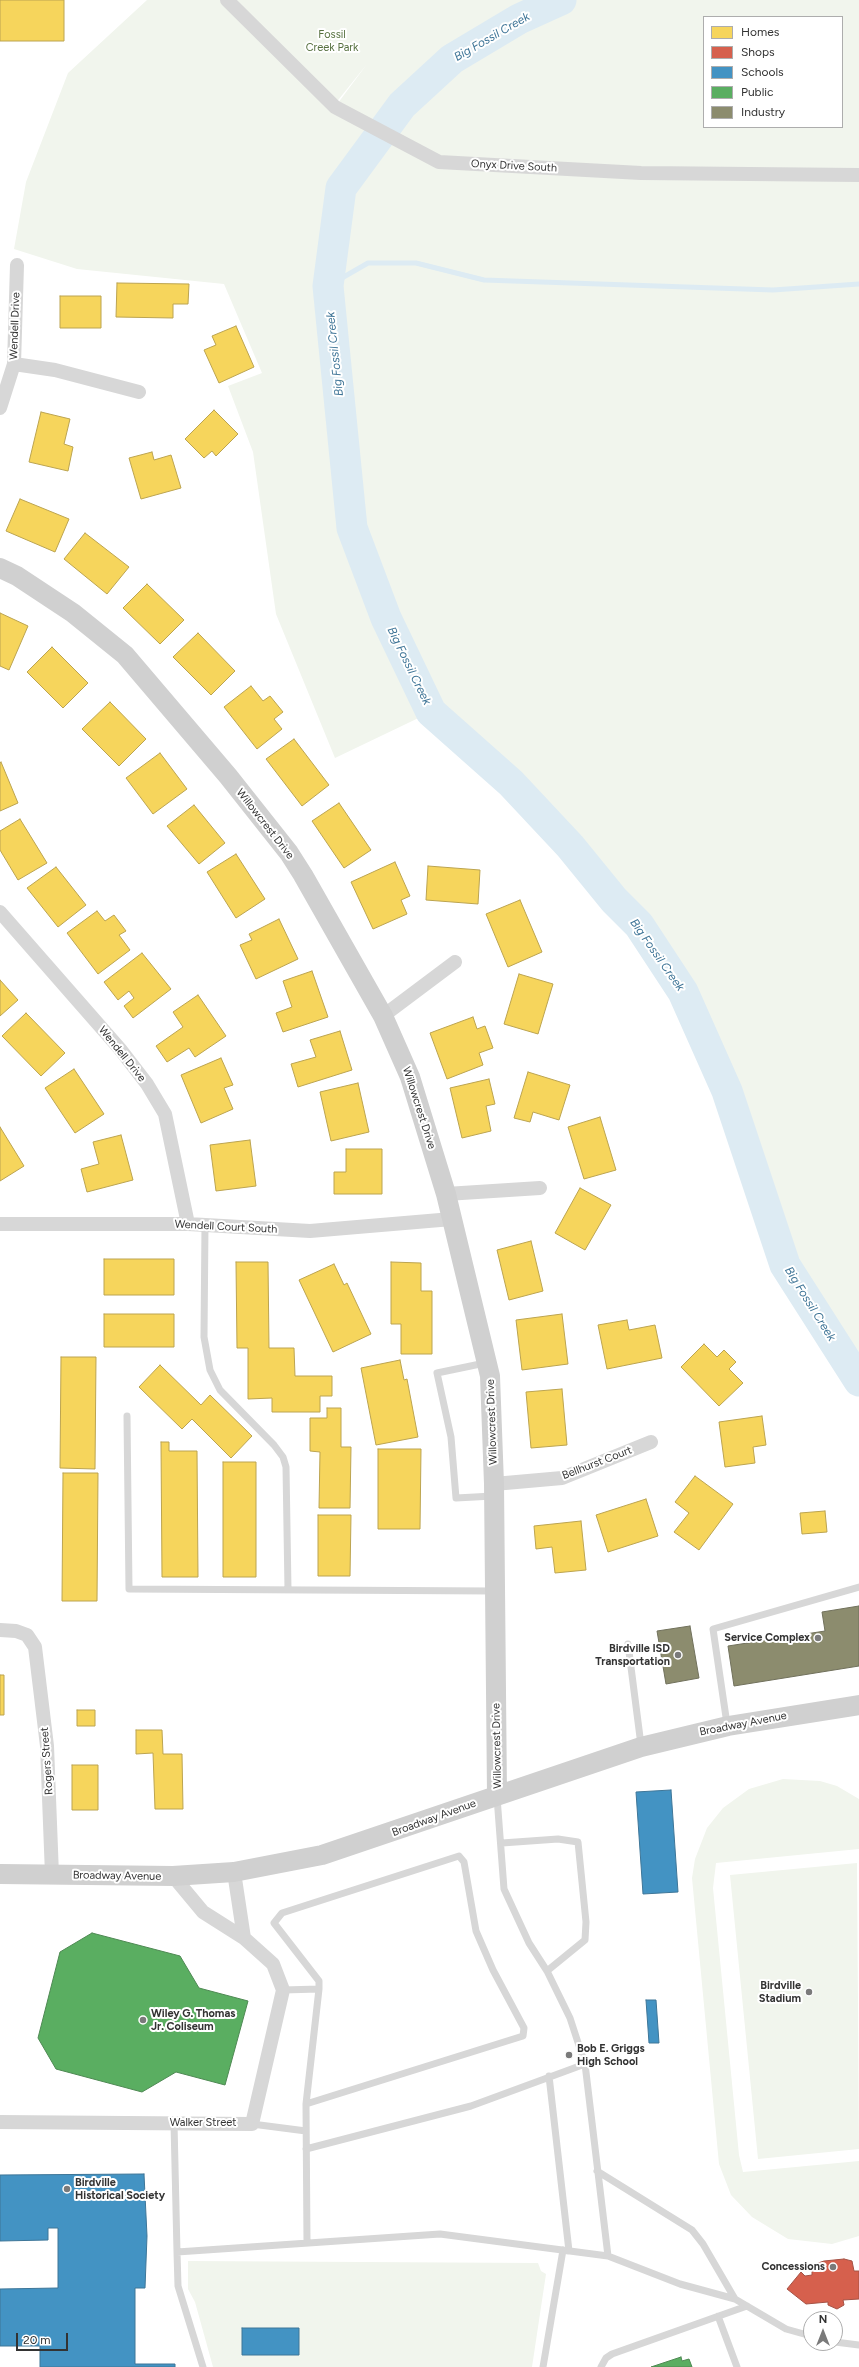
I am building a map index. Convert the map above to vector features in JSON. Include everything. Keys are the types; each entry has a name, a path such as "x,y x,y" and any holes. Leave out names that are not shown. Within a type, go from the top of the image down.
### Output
{"street":[{"name":"Onyx Drive South","path":"227,0 335,107 439,162 641,173 859,174"},
{"name":"Wendell Drive","path":"0,408 14,364 17,265"},
{"path":"14,364 55,370 139,392"},
{"name":"Willowcrest Drive","path":"0,568 18,576 73,613 125,655 228,776 289,853 382,1016 410,1077 446,1194 490,1376 494,1490 497,1795"},
{"name":"Wendell Drive","path":"0,912 120,1049 147,1084 165,1114 188,1224"},
{"path":"382,1016 455,962"},
{"path":"446,1194 540,1188"},
{"name":"Wendell Court South","path":"0,1224 188,1224 310,1231 452,1219"},
{"name":"Bellhurst Court","path":"494,1490 562,1478 651,1442"},
{"name":"Rogers Street","path":"0,1630 27,1635 35,1647 47,1746 52,1875"},
{"name":"Broadway Avenue","path":"0,1874 173,1876 234,1872 322,1855 392,1833 497,1795 641,1747 728,1726 859,1705"},
{"path":"234,1872 244,1938"},
{"path":"173,1876 203,1912 244,1938 273,1964 283,1990"},
{"name":"Walker Street","path":"0,2122 252,2124 283,1990"}],"lane":[{"path":"205,1225 204,1337 210,1370 220,1390 274,1445 283,1457 286,1467 288,1590"},
{"path":"487,1362 438,1373 451,1437 456,1498 494,1490"},
{"path":"127,1416 129,1589 495,1591"},
{"path":"728,1726 713,1629 859,1587"},
{"path":"628,1644 641,1747"},
{"path":"497,1795 502,1843 504,1889 529,1943 547,1972 570,2018 585,2064 608,2256"},
{"path":"502,1843 558,1839 578,1842 586,1922 585,1940 547,1972"},
{"path":"306,2104 522,2036 524,2028 493,1970 476,1931 464,1862 459,1856 282,1913 274,1923 319,1981 320,1989 306,2104 308,2243"},
{"path":"283,1990 320,1989"},
{"path":"306,2149 471,2106 585,2064"},
{"path":"543,2367 566,2251 549,2076"},
{"path":"174,2123 178,2286 203,2367"},
{"path":"252,2124 306,2131"},
{"path":"597,2170 692,2230 703,2244 735,2299"},
{"path":"177,2252 440,2234 608,2256 680,2284 735,2299 786,2329 803,2334"},
{"path":"601,2367 606,2358 612,2354 747,2306"},
{"path":"718,2316 737,2367"},
{"path":"843,2343 859,2345"}],"green space":[{"name":"Fossil Creek Park","path":"147,0 220,0 335,107 367,64 335,104 230,0 859,0 859,1381 785,1265 727,1091 683,992 639,925 614,900 570,846 511,783 431,712 335,758 276,614 253,452 228,386 262,373 224,284 77,269 14,249 26,182 68,73"},
{"path":"783,1779 820,1781 837,1786 859,1799 859,1849 716,1863 713,1888 739,2155 743,2172 859,2161 859,2236 832,2244 788,2239 752,2217 731,2195 719,2164 692,1878 695,1859 707,1828 723,1808 749,1789"},
{"path":"857,1863 859,2149 758,2159 730,1875"},
{"path":"188,2261 538,2263 541,2271 546,2274 532,2367 213,2367 195,2302 188,2289"}],"building: Homes":[{"path":"0,0 64,0 64,41 0,41"},
{"path":"117,283 189,284 188,304 173,304 173,318 116,317"},
{"path":"60,296 101,296 101,328 60,328"},
{"path":"236,326 254,367 219,383 204,350 216,345 212,336"},
{"path":"214,410 238,434 216,456 212,451 204,458 185,439"},
{"path":"41,412 70,419 64,444 73,447 68,471 29,462"},
{"path":"152,452 154,460 171,455 181,488 141,499 129,458"},
{"path":"20,499 69,519 55,552 6,531"},
{"path":"85,533 129,567 107,594 64,559"},
{"path":"147,584 184,620 160,644 123,608"},
{"path":"0,613 28,626 9,670 0,666"},
{"path":"198,633 235,671 211,695 173,657"},
{"path":"52,647 88,683 63,708 27,672"},
{"path":"251,686 263,701 270,696 283,712 274,719 282,729 257,749 224,707"},
{"path":"110,702 146,739 119,766 82,729"},
{"path":"294,739 329,785 302,806 266,759"},
{"path":"160,753 187,789 153,814 126,778"},
{"path":"1,762 18,803 0,811 0,763"},
{"path":"339,803 371,850 344,868 312,821"},
{"path":"194,805 225,843 199,864 167,826"},
{"path":"20,819 47,863 18,880 0,850 0,831"},
{"path":"236,854 265,899 236,918 207,872"},
{"path":"395,862 410,896 401,900 407,914 373,929 351,882"},
{"path":"428,866 480,870 478,904 426,900"},
{"path":"56,867 86,905 58,927 27,888"},
{"path":"520,900 542,952 508,967 486,914"},
{"path":"97,911 105,921 114,915 126,931 119,935 130,950 98,974 67,933"},
{"path":"279,919 298,959 256,979 240,945 252,940 249,934"},
{"path":"142,953 171,989 133,1018 124,1006 134,998 129,991 118,1000 104,982"},
{"path":"312,971 328,1017 283,1032 276,1013 292,1007 283,981"},
{"path":"519,974 553,984 538,1034 504,1024"},
{"path":"0,980 18,1000 0,1016"},
{"path":"198,995 226,1036 195,1057 189,1048 167,1062 156,1046 183,1027 173,1012"},
{"path":"26,1013 65,1053 41,1076 2,1036"},
{"path":"473,1017 477,1029 485,1026 493,1048 479,1053 483,1065 447,1079 430,1033"},
{"path":"340,1031 352,1070 298,1087 291,1064 316,1057 310,1040"},
{"path":"221,1058 233,1085 224,1088 233,1109 201,1123 181,1075"},
{"path":"74,1069 104,1114 75,1133 45,1088"},
{"path":"528,1072 570,1085 559,1120 533,1112 530,1122 514,1118"},
{"path":"489,1079 495,1104 486,1106 491,1131 462,1138 450,1088"},
{"path":"358,1083 369,1132 331,1141 320,1092"},
{"path":"600,1117 616,1170 584,1179 568,1127"},
{"path":"0,1127 24,1166 0,1181"},
{"path":"121,1135 133,1180 87,1192 81,1169 99,1164 93,1142"},
{"path":"250,1140 256,1186 216,1191 210,1145"},
{"path":"346,1149 382,1149 382,1194 334,1194 334,1172 346,1172"},
{"path":"580,1188 611,1205 585,1250 555,1233"},
{"path":"531,1241 543,1291 509,1300 497,1250"},
{"path":"104,1259 174,1259 174,1295 104,1295"},
{"path":"236,1262 268,1262 269,1348 294,1348 295,1376 332,1376 332,1396 320,1396 320,1412 272,1412 272,1398 248,1399 248,1348 237,1348"},
{"path":"391,1262 421,1263 421,1291 432,1291 432,1354 401,1354 401,1324 391,1324"},
{"path":"334,1264 344,1285 347,1283 371,1334 333,1352 299,1280"},
{"path":"104,1314 174,1314 174,1347 104,1347"},
{"path":"562,1314 568,1364 522,1370 516,1320"},
{"path":"627,1320 629,1330 655,1325 662,1358 607,1369 598,1325"},
{"path":"704,1344 717,1357 724,1350 736,1362 729,1369 743,1383 719,1406 681,1367"},
{"path":"61,1357 96,1357 95,1469 60,1468"},
{"path":"400,1360 404,1380 407,1379 418,1437 376,1445 361,1368"},
{"path":"160,1365 201,1405 210,1395 252,1436 231,1458 192,1419 182,1429 139,1387"},
{"path":"562,1389 567,1445 531,1448 526,1392"},
{"path":"327,1408 341,1408 341,1447 351,1447 350,1508 319,1508 320,1452 310,1451 310,1418 327,1418"},
{"path":"762,1416 766,1445 753,1447 755,1463 725,1467 719,1422"},
{"path":"161,1442 169,1442 169,1451 197,1451 198,1577 162,1577"},
{"path":"378,1449 421,1449 420,1529 378,1529"},
{"path":"223,1462 256,1462 256,1577 223,1577"},
{"path":"63,1473 98,1473 97,1601 62,1601"},
{"path":"695,1476 733,1504 699,1550 674,1532 689,1513 675,1502"},
{"path":"646,1499 658,1536 608,1552 596,1515"},
{"path":"825,1511 827,1532 802,1534 800,1513"},
{"path":"318,1515 351,1515 350,1576 318,1576"},
{"path":"581,1521 586,1570 555,1573 552,1547 536,1549 534,1526"},
{"path":"0,1675 4,1675 4,1715 0,1715"},
{"path":"77,1710 95,1710 95,1726 77,1726"},
{"path":"136,1730 162,1730 163,1754 182,1754 183,1809 155,1809 153,1753 136,1754"},
{"path":"72,1765 98,1765 98,1810 72,1810"}],"building: Shops":[{"path":"844,2259 852,2261 854,2271 859,2271 859,2299 843,2300 844,2305 837,2309 828,2305 828,2302 806,2304 787,2289 801,2272 805,2276 812,2275 812,2265 824,2261"}],"building: Schools":[{"path":"671,1790 678,1892 643,1894 636,1792"},
{"path":"646,2000 656,2000 659,2043 649,2043"},
{"path":"144,2174 147,2236 145,2288 135,2288 135,2364 175,2364 175,2367 40,2367 40,2346 0,2346 0,2289 58,2288 58,2228 48,2228 48,2240 0,2241 0,2175"},
{"path":"242,2328 299,2328 299,2355 242,2355"}],"building: Public":[{"name":"Wiley G. Thomas Jr. Coliseum","path":"92,1933 180,1956 199,1988 248,2001 225,2085 176,2072 142,2092 56,2069 38,2038 60,1952"},
{"path":"681,2357 682,2361 689,2359 692,2367 651,2367"}],"building: Industry":[{"name":"Service Complex","path":"859,1606 859,1666 734,1686 728,1646 825,1631 822,1612"},
{"name":"Birdville ISD Transportation","path":"690,1626 699,1678 666,1684 657,1631"}],"waterway":[{"name":"Big Fossil Creek","path":"561,0 519,19 452,59 402,105 341,188 328,286 352,528 386,618 431,712 511,783 570,846 614,900 639,925 683,992 727,1091 785,1265 859,1381"},
{"path":"328,286 368,263 416,263 484,280 773,290 859,284"}],"place":[{"name":"Service Complex","path":"818,1638"},
{"name":"Birdville ISD Transportation","path":"678,1655"},
{"name":"Birdville Stadium","path":"809,1992"},
{"name":"Wiley G. Thomas Jr. Coliseum","path":"143,2020"},
{"name":"Bob E. Griggs High School","path":"569,2055"},
{"name":"Birdville Historical Society","path":"67,2189"},
{"name":"Concessions","path":"833,2267"}]}
